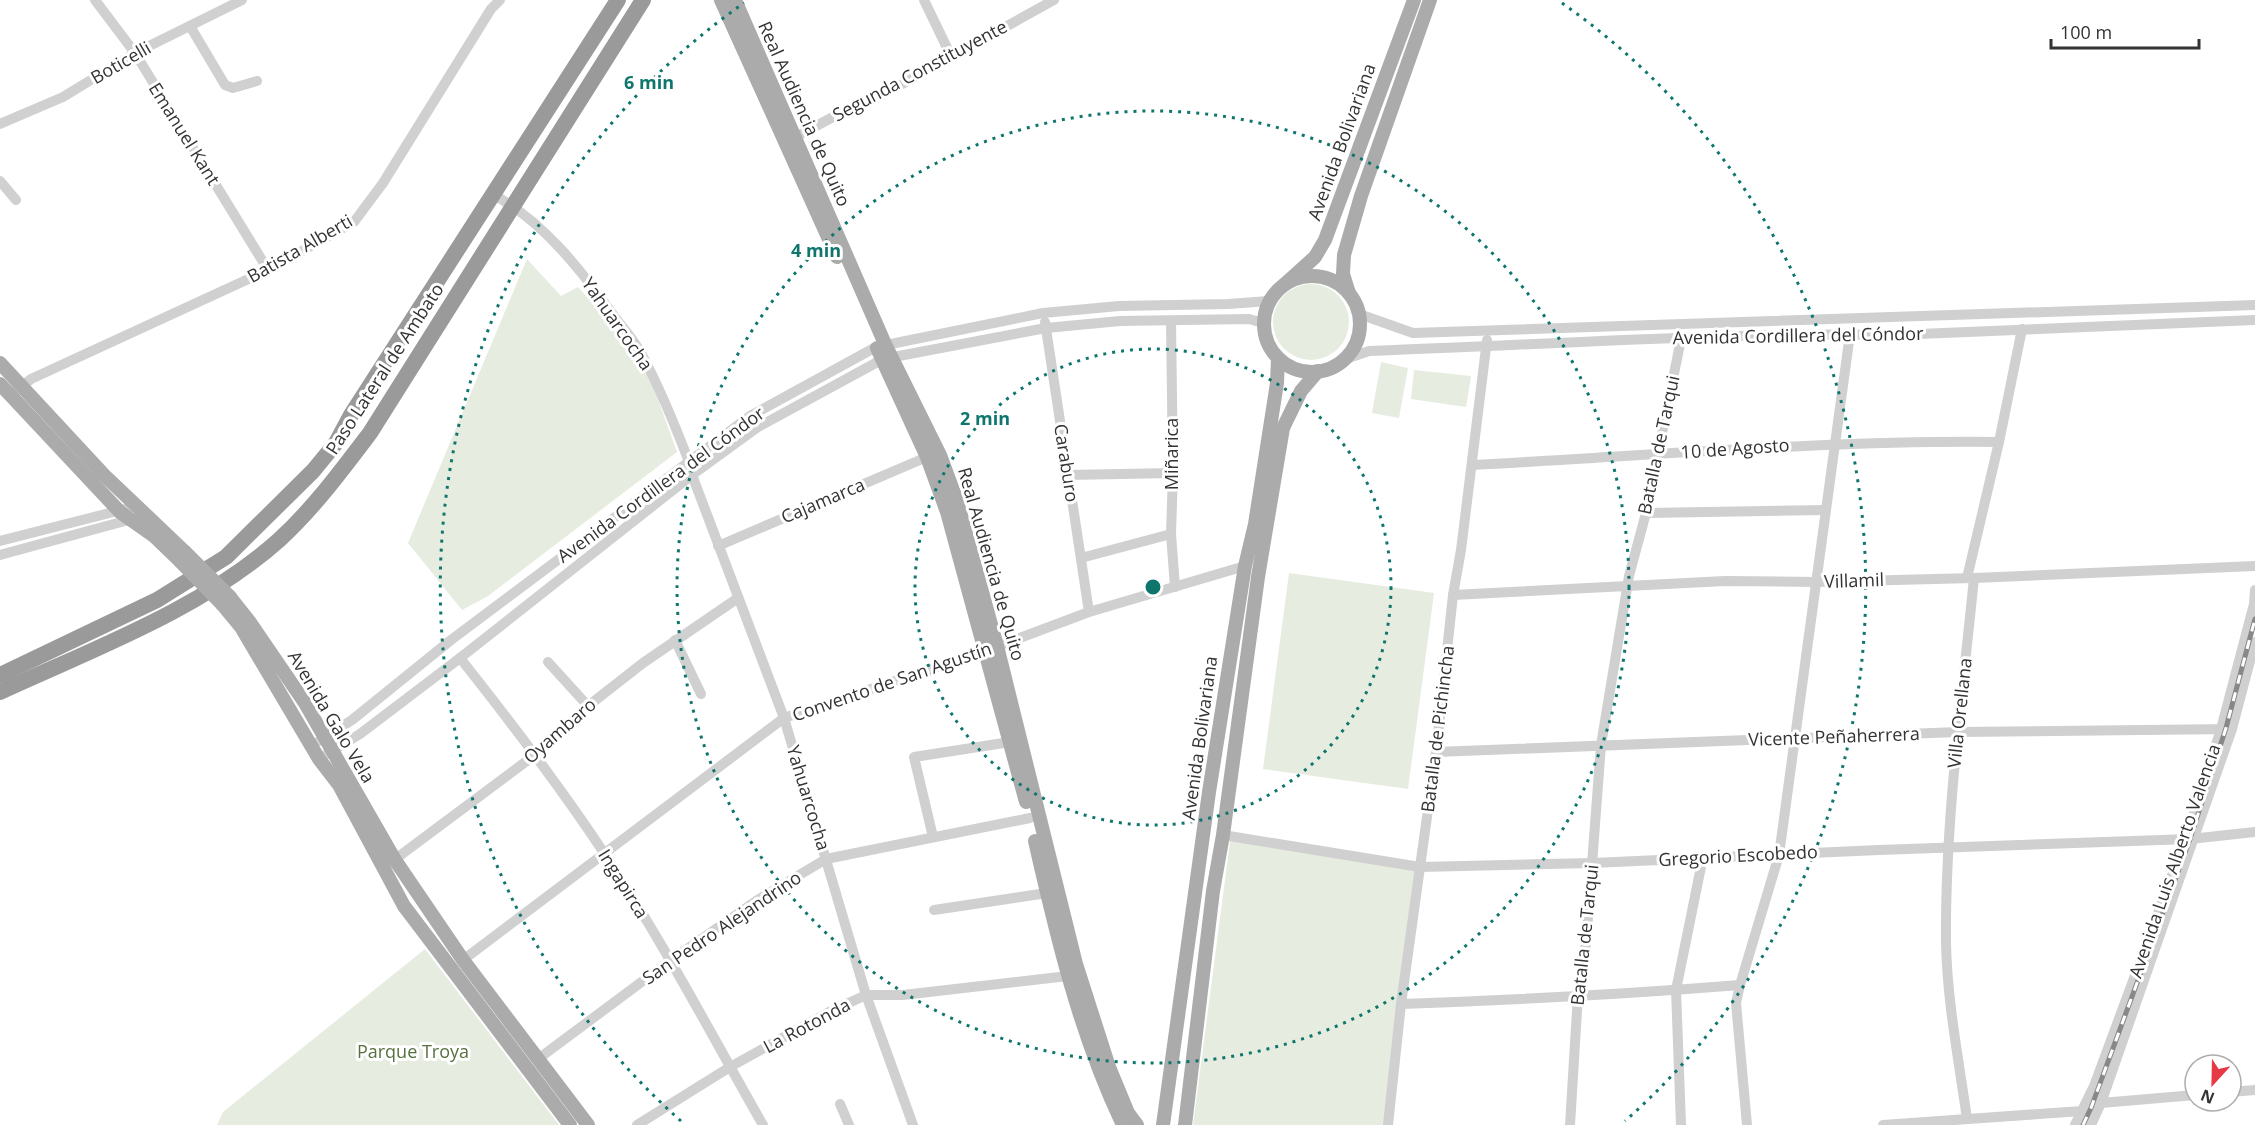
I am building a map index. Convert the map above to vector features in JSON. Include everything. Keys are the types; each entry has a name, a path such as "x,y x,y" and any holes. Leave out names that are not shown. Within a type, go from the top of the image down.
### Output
{"highway":[{"name":"Paso Lateral de Ambato","path":"0,675 157,600 226,558 266,520 336,443 351,415 618,0"},
{"name":"Paso Lateral de Ambato","path":"0,692 167,615 238,571 279,540 328,488 370,433 643,0"}],"main road":[{"name":"Real Audiencia de Quito","path":"721,0 791,139"},
{"name":"Real Audiencia de Quito","path":"735,0 791,139 927,457 991,648 1076,964 1130,1124"},
{"name":"Avenida Bolivariana","path":"1162,1124 1209,792 1277,383 1278,358 1267,342 1263,323 1269,301 1315,256 1325,240 1414,0"},
{"name":"Avenida Bolivariana","path":"1359,314 1343,274 1344,255 1361,196 1430,0"},
{"path":"1284,285 1294,279 1318,276 1330,280 1349,293"},
{"path":"1343,360 1352,350 1357,339 1360,326 1359,314"},
{"name":"Real Audiencia de Quito","path":"884,352 940,455 957,501 1010,742 1068,976 1103,1083 1130,1124"},
{"path":"1278,358 1290,367 1304,371 1318,371"},
{"name":"Avenida Bolivariana","path":"1185,1125 1213,891 1223,836 1258,577 1283,428 1301,391 1318,371 1332,367 1343,360"},
{"name":"Avenida Galo Vela","path":"0,363 15,391 124,516 183,556"},
{"name":"Avenida Galo Vela","path":"0,384 15,391 142,510 226,600 293,685 333,751 390,864 404,906 570,1125"},
{"name":"Avenida Galo Vela","path":"226,600 319,759 339,785 390,864 588,1125"}],"street":[{"name":"Emanuel Kant","path":"95,0 135,53 268,270"},
{"name":"Boticelli","path":"0,124 63,96 135,53 242,0"},
{"name":"Batista Alberti","path":"15,391 268,270 354,222 383,183 487,4 500,0"},
{"path":"924,0 951,56"},
{"name":"Segunda Constituyente","path":"791,139 846,110 868,103 1054,0"},
{"path":"190,26 225,85 233,88 257,81"},
{"path":"0,181 16,200"},
{"name":"Yahuarcocha","path":"492,194 514,206 553,242 589,281 640,350 664,397 689,462"},
{"name":"Avenida Cordillera del Cóndor","path":"312,746 352,720 451,640 750,416 884,352 957,330 1043,313 1119,306 1221,305 1269,301"},
{"name":"Avenida Cordillera del Cóndor","path":"1359,314 1413,333 2255,306"},
{"name":"Caraburo","path":"1043,313 1089,612"},
{"name":"Avenida Cordillera del Cóndor","path":"319,759 360,734 692,475 758,427 884,352 961,344 1046,328 1120,321 1249,320 1263,323"},
{"name":"Avenida Cordillera del Cóndor","path":"1343,360 1369,351 1681,339 1850,334 1895,335 2255,320"},
{"name":"Miñarica","path":"1170,321 1173,473 1171,534 1175,586"},
{"name":"Villa Orellana","path":"1968,1119 1949,992 1946,944 1947,849 1971,578 2022,329"},
{"path":"957,330 961,344"},
{"name":"Batalla de Pichincha","path":"1388,1125 1401,1004 1436,752 1453,595 1461,550 1488,332"},
{"path":"1747,1125 1737,1004 1740,985 1779,855 1850,334"},
{"name":"Batalla de Tarqui","path":"1570,1125 1578,994 1586,944 1601,745 1628,585 1646,513 1681,339"},
{"name":"10 de Agosto","path":"1472,465 1835,444 1999,442"},
{"name":"Cajamarca","path":"718,546 927,457"},
{"path":"1067,475 1173,473"},
{"name":"Yahuarcocha","path":"692,475 784,718 866,996 913,1125"},
{"path":"0,555 142,510"},
{"path":"1646,513 1826,510"},
{"path":"0,541 39,530 124,516"},
{"path":"1081,558 1171,534"},
{"name":"Convento de San Agustín","path":"463,960 784,718 991,648 1089,612 1245,566"},
{"name":"Villamil","path":"1453,595 1725,581 1816,582 1971,578 2255,566"},
{"name":"Avenida Luis Alberto Valencia","path":"2227,729 2255,590"},
{"name":"Oyambaro","path":"390,864 536,754 588,706 675,640 738,598"},
{"path":"675,640 701,693"},
{"name":"Avenida Luis Alberto Valencia","path":"2091,1125 2101,1103 2255,642"},
{"name":"Ingapirca","path":"460,658 536,754 605,854 710,1027 763,1125"},
{"path":"548,663 588,706"},
{"name":"Vicente Peñaherrera","path":"1436,752 1958,732 2227,729"},
{"path":"933,837 914,757 1010,742"},
{"name":"San Pedro Alejandrino","path":"538,1059 670,960 756,901 826,859 1030,818"},
{"name":"Gregorio Escobedo","path":"1223,836 1420,867 1593,863 1947,849 2190,838 2255,832"},
{"name":"Avenida Luis Alberto Valencia","path":"2074,1125 2094,1086 2190,838"},
{"path":"1681,1125 1676,990 1703,857"},
{"path":"934,910 1047,892"},
{"name":"La Rotonda","path":"637,1125 730,1067 829,1012 866,996 903,995 1068,976"},
{"path":"1401,1004 1544,999 1578,994 1740,985"},
{"path":"1883,1125 2082,1110 2101,1103 2183,1096"},
{"path":"840,1104 849,1125"}],"green space":[{"path":"527,259 561,296 578,287 644,361 677,452 488,596 462,610 408,543"},
{"path":"1311,284 1326,287 1338,295 1346,307 1349,322 1346,337 1338,349 1326,357 1311,360 1296,357 1284,349 1276,337 1273,322 1276,307 1284,295 1296,287"},
{"path":"1381,362 1408,368 1399,418 1372,413"},
{"path":"1414,370 1471,376 1466,407 1411,399"},
{"path":"1289,573 1434,593 1408,789 1263,769"},
{"path":"1231,834 1421,868 1388,1125 1193,1125"},
{"name":"Parque Troya","path":"425,949 559,1125 217,1125 223,1112"}],"railway":[{"path":"2083,1125 2190,839 2226,728 2255,619"}]}
